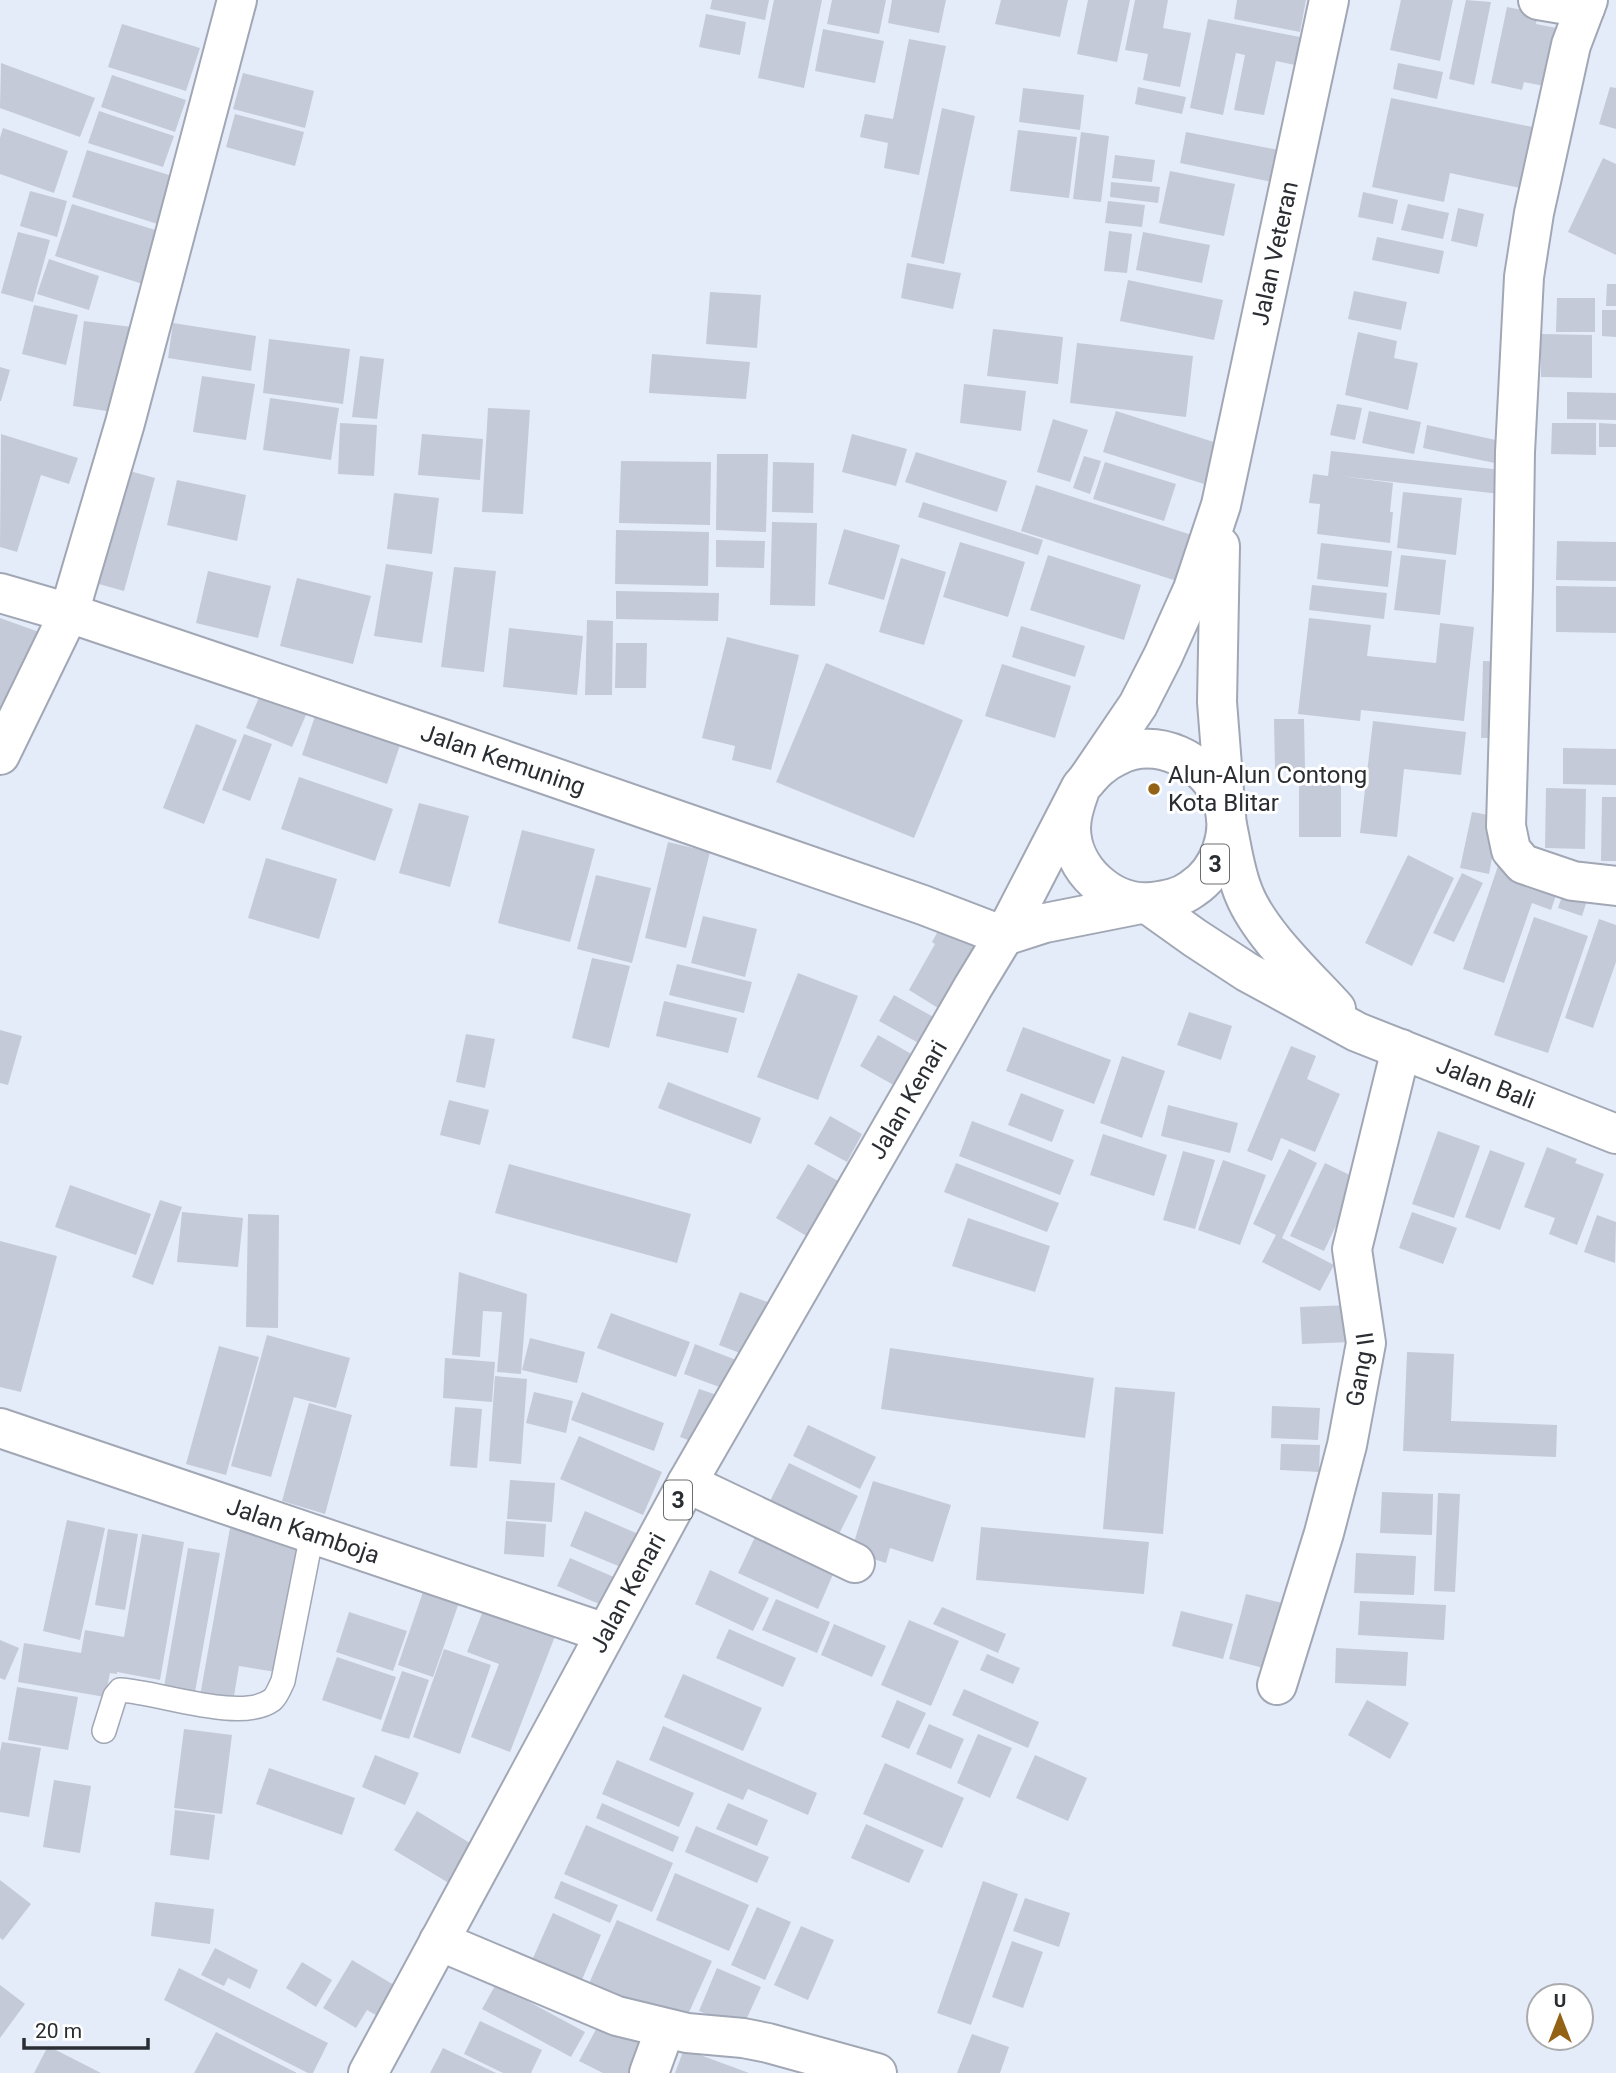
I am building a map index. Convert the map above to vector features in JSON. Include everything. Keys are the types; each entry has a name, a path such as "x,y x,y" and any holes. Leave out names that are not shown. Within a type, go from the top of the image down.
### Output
{"main road":[{"path":"0,755 69,613 125,424 237,0"},
{"name":"Jalan Veteran","path":"1081,787 1138,705 1163,656 1193,589 1221,505 1329,0"},
{"path":"1543,1 1586,4 1571,45 1534,213 1524,277 1515,452 1506,826 1511,850 1523,864 1573,881 1616,886"},
{"name":"Jalan Veteran","path":"1221,505 1216,702 1227,825"},
{"name":"Jalan Kemuning","path":"0,593 69,613 443,739 923,905 1004,936"},
{"name":"3","path":"1004,936 1081,787 1098,767 1119,754 1144,749 1169,751 1192,762 1210,779 1223,801 1244,895 1260,923 1357,1032"},
{"name":"3","path":"1081,787 1073,808 1071,830 1076,853 1087,873 1103,888 1123,899 1146,903 1247,972 1357,1032"},
{"name":"3","path":"1004,936 1045,923 1171,900 1193,889 1211,872 1223,850 1227,825"},
{"name":"Jalan Kenari","path":"368,2073 687,1483 1004,936"},
{"name":"Jalan Bali","path":"1357,1032 1616,1134"},
{"name":"Gang II","path":"1277,1685 1324,1533 1347,1445 1366,1343 1352,1249 1401,1049"},
{"name":"Jalan Kamboja","path":"0,1428 605,1633"},
{"path":"687,1483 855,1563"},
{"path":"439,1941 617,2016 665,2029 768,2043 877,2073"},
{"path":"649,2073 665,2029"}],"lane":[{"path":"104,1731 114,1696 120,1690 230,1709 256,1707 274,1699 283,1681 312,1534"}],"building":[{"path":"712,0 769,0 765,20 710,9"},
{"path":"774,0 822,0 804,88 758,78"},
{"path":"832,0 886,0 879,34 827,24"},
{"path":"892,0 946,0 939,33 888,23"},
{"path":"1001,0 1068,0 1060,37 995,24"},
{"path":"1088,0 1130,0 1117,62 1077,54"},
{"path":"1135,0 1168,0 1163,28 1191,33 1180,87 1143,80 1148,54 1125,50"},
{"path":"1237,0 1306,0 1300,32 1234,19"},
{"path":"1401,0 1453,0 1440,61 1390,50"},
{"path":"1466,0 1491,2 1474,85 1449,79"},
{"path":"1507,7 1538,13 1536,24 1567,30 1554,88 1524,82 1522,90 1491,83"},
{"path":"706,14 746,22 740,55 699,47"},
{"path":"1208,19 1300,37 1295,65 1276,61 1264,115 1234,110 1245,55 1236,53 1223,115 1190,108"},
{"path":"122,24 200,48 186,91 108,67"},
{"path":"823,29 884,41 875,83 815,71"},
{"path":"909,39 946,46 919,175 884,168 888,143 860,137 865,114 893,119"},
{"path":"1,63 95,98 80,137 0,108"},
{"path":"1398,63 1443,72 1437,99 1393,89"},
{"path":"243,73 314,91 305,128 233,109"},
{"path":"112,75 186,100 175,132 101,107"},
{"path":"1138,87 1186,97 1182,114 1135,104"},
{"path":"1610,87 1616,88 1616,129 1599,124"},
{"path":"1023,88 1084,95 1080,130 1019,122"},
{"path":"1391,98 1542,129 1529,190 1450,173 1444,202 1372,187"},
{"path":"942,108 975,116 944,264 911,257"},
{"path":"99,111 174,136 163,167 88,143"},
{"path":"235,114 304,132 295,166 226,147"},
{"path":"3,128 68,151 54,193 0,174 0,138"},
{"path":"1018,130 1077,137 1069,198 1010,191"},
{"path":"1081,132 1109,136 1101,202 1073,199"},
{"path":"1186,132 1279,150 1272,182 1180,163"},
{"path":"87,150 179,178 164,226 72,197"},
{"path":"1115,155 1155,160 1152,182 1112,178"},
{"path":"1603,158 1616,164 1616,255 1568,232"},
{"path":"1170,171 1235,184 1224,236 1159,223"},
{"path":"1111,182 1160,187 1158,203 1110,197"},
{"path":"30,191 67,201 57,237 20,226"},
{"path":"1363,192 1398,200 1393,224 1358,217"},
{"path":"1108,201 1145,205 1142,227 1105,223"},
{"path":"72,204 165,233 149,286 55,256"},
{"path":"1408,204 1449,213 1443,239 1401,230"},
{"path":"1458,208 1484,214 1477,247 1451,241"},
{"path":"1109,231 1132,234 1127,273 1104,271"},
{"path":"18,232 50,240 33,302 1,293"},
{"path":"1143,232 1210,245 1202,283 1136,270"},
{"path":"1377,237 1444,251 1439,274 1372,260"},
{"path":"49,259 99,276 89,310 37,294"},
{"path":"907,263 961,273 953,309 901,298"},
{"path":"1128,280 1223,300 1214,340 1120,321"},
{"path":"1607,284 1616,284 1616,306 1606,306"},
{"path":"1354,291 1407,302 1401,330 1348,319"},
{"path":"710,292 761,295 757,348 706,344"},
{"path":"1557,298 1595,298 1595,332 1556,332"},
{"path":"34,305 78,315 66,365 22,354"},
{"path":"1602,310 1616,310 1616,337 1602,336"},
{"path":"84,321 132,327 120,413 73,406"},
{"path":"173,323 256,336 251,371 168,358"},
{"path":"993,329 1063,337 1058,384 987,376"},
{"path":"1358,332 1397,341 1394,358 1418,363 1408,410 1345,395"},
{"path":"1541,334 1592,335 1592,378 1541,377"},
{"path":"269,339 350,349 343,404 263,393"},
{"path":"1077,343 1193,356 1186,417 1070,403"},
{"path":"652,354 750,362 746,399 649,393"},
{"path":"360,356 384,359 377,419 352,417"},
{"path":"0,367 10,370 1,401 0,401"},
{"path":"202,376 255,384 246,440 193,432"},
{"path":"964,384 1026,391 1021,431 960,423"},
{"path":"1567,392 1616,393 1616,420 1567,419"},
{"path":"270,398 339,408 331,460 263,450"},
{"path":"1337,404 1362,408 1355,440 1330,435"},
{"path":"488,408 530,410 523,514 482,512"},
{"path":"1116,411 1217,443 1204,484 1103,452"},
{"path":"1369,411 1421,422 1414,454 1362,443"},
{"path":"1053,419 1088,430 1070,482 1037,472"},
{"path":"340,423 377,425 374,476 338,474"},
{"path":"1552,423 1596,423 1596,455 1551,454"},
{"path":"1599,423 1616,424 1616,447 1599,447"},
{"path":"1427,425 1514,444 1509,466 1423,448"},
{"path":"1,434 78,458 69,484 41,475 17,552 0,547"},
{"path":"422,434 483,439 480,480 418,475"},
{"path":"852,434 907,449 896,486 842,472"},
{"path":"1331,451 1511,471 1509,495 1340,476 1393,483 1390,543 1317,534 1320,504 1309,503 1313,474 1328,476"},
{"path":"916,452 1007,481 997,512 905,482"},
{"path":"717,454 768,454 766,532 716,530"},
{"path":"1084,456 1101,461 1090,494 1073,488"},
{"path":"621,461 711,462 710,525 619,523"},
{"path":"773,462 814,463 813,513 772,512"},
{"path":"1105,462 1176,484 1164,521 1093,499"},
{"path":"119,468 155,478 124,591 88,581"},
{"path":"177,480 246,495 237,541 167,525"},
{"path":"1036,485 1195,536 1180,582 1021,531"},
{"path":"1403,492 1462,498 1456,555 1397,548"},
{"path":"394,493 439,498 432,554 387,549"},
{"path":"923,502 1043,540 1038,555 918,517"},
{"path":"772,522 817,523 815,606 770,605"},
{"path":"844,529 900,545 884,600 828,584"},
{"path":"616,530 709,532 708,586 615,584"},
{"path":"716,540 765,541 764,568 716,567"},
{"path":"1557,541 1616,542 1616,581 1556,580"},
{"path":"960,542 1025,562 1008,617 943,597"},
{"path":"1321,543 1392,551 1388,587 1317,579"},
{"path":"1048,555 1141,585 1124,640 1030,610"},
{"path":"1401,555 1446,560 1440,615 1394,610"},
{"path":"901,558 946,572 924,645 879,632"},
{"path":"386,564 433,572 422,643 374,636"},
{"path":"454,567 496,571 484,672 441,667"},
{"path":"208,571 271,586 258,638 196,623"},
{"path":"297,578 371,596 353,664 280,646"},
{"path":"1312,585 1387,593 1384,619 1309,610"},
{"path":"1556,586 1616,587 1616,633 1556,632"},
{"path":"616,591 719,593 718,621 616,619"},
{"path":"0,618 39,632 0,711"},
{"path":"1309,618 1371,625 1367,656 1436,663 1440,623 1474,627 1464,721 1361,710 1360,721 1298,714"},
{"path":"587,620 613,621 612,695 585,695"},
{"path":"1021,626 1085,646 1075,677 1012,657"},
{"path":"509,628 583,636 577,695 503,687"},
{"path":"727,637 799,655 771,770 732,760 735,746 702,738"},
{"path":"616,643 647,643 646,688 615,688"},
{"path":"1483,661 1508,662 1506,738 1481,738"},
{"path":"826,663 963,720 914,838 776,782"},
{"path":"1002,664 1071,686 1055,738 985,716"},
{"path":"263,688 309,708 292,747 246,728"},
{"path":"317,710 402,739 387,784 302,755"},
{"path":"1274,719 1304,719 1305,769 1275,769"},
{"path":"1373,721 1466,732 1461,775 1404,769 1397,837 1360,833"},
{"path":"196,724 237,740 204,824 163,808"},
{"path":"244,734 272,744 250,801 222,790"},
{"path":"1563,748 1616,749 1616,785 1563,784"},
{"path":"299,777 393,809 375,861 281,829"},
{"path":"1299,779 1341,779 1341,837 1299,837"},
{"path":"1546,788 1586,789 1585,849 1545,848"},
{"path":"1602,797 1616,797 1616,861 1601,861"},
{"path":"419,803 469,816 450,887 399,873"},
{"path":"1472,812 1500,817 1489,874 1460,868"},
{"path":"522,830 595,849 570,942 498,923"},
{"path":"668,842 710,852 686,948 645,938"},
{"path":"1408,855 1454,878 1412,966 1365,943"},
{"path":"266,858 337,879 319,939 248,918"},
{"path":"1499,863 1560,884 1551,910 1532,903 1504,983 1463,969"},
{"path":"1462,873 1483,883 1454,942 1433,933"},
{"path":"596,875 651,888 632,963 577,949"},
{"path":"1567,881 1591,888 1582,916 1558,908"},
{"path":"703,916 757,929 745,977 691,963"},
{"path":"1534,917 1588,936 1548,1053 1494,1035"},
{"path":"1599,919 1616,925 1616,962 1593,1028 1565,1018"},
{"path":"944,920 987,945 975,966 965,960 938,1008 909,990 935,944 932,942"},
{"path":"592,958 630,966 609,1048 572,1038"},
{"path":"677,964 752,982 744,1013 669,995"},
{"path":"798,973 858,996 818,1100 757,1077"},
{"path":"894,995 946,1024 931,1050 879,1021"},
{"path":"664,1001 737,1018 728,1053 656,1036"},
{"path":"1189,1012 1232,1026 1221,1060 1177,1045"},
{"path":"1023,1027 1111,1060 1094,1104 1006,1071"},
{"path":"0,1030 22,1036 8,1085 0,1083"},
{"path":"466,1034 495,1039 485,1088 456,1082"},
{"path":"878,1035 922,1060 904,1091 860,1066"},
{"path":"1291,1046 1316,1056 1307,1079 1340,1094 1315,1152 1281,1138 1272,1161 1247,1151"},
{"path":"1122,1056 1165,1071 1142,1138 1100,1123"},
{"path":"668,1082 761,1118 751,1144 658,1108"},
{"path":"1021,1093 1064,1110 1052,1142 1008,1125"},
{"path":"449,1100 489,1110 480,1145 440,1135"},
{"path":"1168,1105 1238,1123 1230,1153 1161,1136"},
{"path":"830,1116 862,1134 847,1162 814,1144"},
{"path":"972,1121 1074,1160 1060,1195 959,1156"},
{"path":"1438,1131 1480,1146 1454,1218 1412,1204"},
{"path":"1103,1134 1167,1155 1154,1196 1090,1175"},
{"path":"1547,1147 1577,1159 1575,1163 1604,1174 1577,1245 1549,1234 1555,1218 1524,1207"},
{"path":"1289,1149 1317,1163 1282,1238 1334,1265 1320,1291 1262,1262 1276,1235 1253,1224"},
{"path":"1490,1150 1525,1163 1500,1230 1465,1217"},
{"path":"1183,1151 1215,1160 1195,1229 1163,1220"},
{"path":"1223,1160 1266,1175 1240,1245 1198,1230"},
{"path":"956,1163 1059,1203 1047,1232 944,1192"},
{"path":"1325,1163 1358,1179 1324,1251 1290,1236"},
{"path":"509,1164 691,1214 677,1263 495,1213"},
{"path":"808,1164 847,1186 815,1241 776,1218"},
{"path":"70,1185 151,1214 136,1255 55,1227"},
{"path":"160,1200 182,1207 153,1285 132,1277"},
{"path":"182,1212 243,1218 238,1267 177,1262"},
{"path":"1412,1212 1457,1228 1443,1264 1399,1248"},
{"path":"248,1214 279,1215 278,1328 246,1327"},
{"path":"1597,1215 1616,1222 1615,1263 1584,1252"},
{"path":"968,1218 1050,1246 1035,1292 952,1266"},
{"path":"0,1241 57,1256 21,1392 0,1387"},
{"path":"459,1272 527,1294 521,1374 497,1372 502,1312 483,1311 480,1357 452,1355"},
{"path":"740,1292 773,1304 753,1358 719,1345"},
{"path":"1350,1305 1352,1342 1302,1344 1300,1307"},
{"path":"611,1313 690,1342 676,1377 597,1348"},
{"path":"267,1335 350,1358 336,1408 294,1397 271,1477 231,1466"},
{"path":"530,1338 585,1352 577,1383 522,1370"},
{"path":"695,1344 744,1363 733,1392 684,1374"},
{"path":"219,1346 259,1357 226,1475 186,1464"},
{"path":"890,1348 1094,1378 1085,1438 881,1409"},
{"path":"1407,1352 1454,1354 1451,1421 1557,1425 1556,1457 1403,1451"},
{"path":"445,1358 495,1362 492,1402 443,1398"},
{"path":"495,1376 527,1379 521,1464 489,1461"},
{"path":"1115,1387 1175,1392 1163,1534 1103,1529"},
{"path":"699,1389 720,1396 701,1445 680,1437"},
{"path":"534,1392 573,1401 566,1433 526,1423"},
{"path":"582,1392 664,1423 654,1451 571,1420"},
{"path":"309,1403 352,1415 325,1514 282,1501"},
{"path":"1272,1406 1320,1408 1318,1440 1271,1438"},
{"path":"455,1407 482,1409 477,1468 450,1466"},
{"path":"808,1425 876,1457 860,1489 793,1456"},
{"path":"579,1436 662,1472 643,1515 560,1479"},
{"path":"1281,1444 1320,1445 1319,1472 1280,1470"},
{"path":"789,1463 858,1496 836,1540 767,1507"},
{"path":"510,1480 555,1483 552,1522 507,1519"},
{"path":"873,1481 951,1505 933,1562 890,1548 886,1563 851,1552"},
{"path":"1382,1492 1433,1494 1432,1535 1380,1533"},
{"path":"1438,1493 1460,1494 1455,1592 1434,1591"},
{"path":"585,1511 643,1536 628,1570 570,1546"},
{"path":"67,1520 105,1528 80,1640 43,1631"},
{"path":"506,1521 546,1524 544,1557 504,1554"},
{"path":"981,1527 1149,1542 1144,1594 976,1580"},
{"path":"230,1528 299,1540 276,1672 239,1666 233,1702 200,1696"},
{"path":"108,1529 138,1534 125,1610 95,1605"},
{"path":"142,1534 184,1542 160,1680 110,1673 105,1697 18,1682 24,1643 81,1653 85,1630 124,1637"},
{"path":"755,1537 834,1572 818,1609 738,1573"},
{"path":"188,1548 220,1553 195,1692 164,1687"},
{"path":"1356,1553 1416,1556 1414,1595 1354,1593"},
{"path":"570,1558 623,1581 611,1609 557,1586"},
{"path":"710,1570 769,1598 753,1631 695,1604"},
{"path":"426,1583 462,1594 433,1677 398,1665"},
{"path":"1246,1594 1315,1611 1298,1677 1229,1659"},
{"path":"488,1598 559,1626 510,1752 471,1737 499,1664 467,1652"},
{"path":"776,1599 830,1622 817,1653 762,1630"},
{"path":"1360,1601 1446,1605 1444,1640 1358,1635"},
{"path":"942,1607 1006,1634 998,1653 933,1624"},
{"path":"1181,1611 1233,1624 1223,1659 1172,1646"},
{"path":"349,1612 407,1631 393,1671 336,1652"},
{"path":"909,1620 959,1641 931,1706 881,1685"},
{"path":"834,1624 886,1646 872,1677 821,1655"},
{"path":"729,1629 796,1658 783,1687 716,1658"},
{"path":"0,1640 19,1648 5,1680 0,1678"},
{"path":"1336,1648 1408,1652 1406,1686 1335,1683"},
{"path":"444,1649 491,1665 460,1754 413,1737"},
{"path":"987,1654 1020,1668 1013,1684 980,1670"},
{"path":"337,1657 396,1677 381,1720 322,1700"},
{"path":"402,1671 429,1680 409,1739 381,1731"},
{"path":"683,1674 762,1708 743,1751 664,1717"},
{"path":"17,1687 78,1697 68,1750 8,1740"},
{"path":"964,1689 1039,1722 1028,1748 952,1715"},
{"path":"897,1700 926,1713 909,1749 881,1737"},
{"path":"1367,1700 1409,1723 1390,1759 1348,1735"},
{"path":"929,1724 964,1739 951,1769 916,1754"},
{"path":"663,1726 817,1793 808,1815 748,1789 743,1800 649,1760"},
{"path":"184,1729 232,1735 222,1814 174,1808"},
{"path":"978,1734 1012,1748 990,1798 957,1783"},
{"path":"2,1742 41,1748 29,1817 0,1812"},
{"path":"375,1755 419,1773 405,1805 362,1787"},
{"path":"1035,1755 1087,1778 1068,1821 1016,1798"},
{"path":"617,1760 694,1793 679,1827 602,1794"},
{"path":"885,1763 964,1798 942,1848 863,1814"},
{"path":"269,1768 355,1798 342,1835 256,1804"},
{"path":"54,1780 91,1786 80,1853 43,1847"},
{"path":"602,1803 679,1837 673,1852 596,1818"},
{"path":"728,1803 768,1820 757,1846 716,1829"},
{"path":"175,1810 215,1815 209,1860 170,1855"},
{"path":"417,1811 475,1846 452,1885 394,1850"},
{"path":"866,1824 924,1850 909,1883 851,1858"},
{"path":"586,1825 673,1863 652,1912 564,1874"},
{"path":"696,1826 769,1857 757,1883 685,1852"},
{"path":"675,1873 749,1905 729,1951 656,1920"},
{"path":"0,1880 31,1904 3,1940 0,1938"},
{"path":"561,1881 618,1905 610,1923 554,1898"},
{"path":"983,1881 1018,1894 971,2025 937,2013"},
{"path":"1025,1898 1070,1913 1059,1947 1013,1931"},
{"path":"155,1902 214,1909 210,1944 151,1936"},
{"path":"757,1907 791,1922 765,1980 731,1965"},
{"path":"553,1913 601,1935 578,1989 529,1967"},
{"path":"617,1920 712,1961 682,2028 587,1988"},
{"path":"801,1926 834,1940 808,2000 774,1985"},
{"path":"1012,1941 1043,1952 1023,2008 992,1997"},
{"path":"215,1948 258,1970 250,1989 228,1978 224,1986 201,1975"},
{"path":"352,1960 399,1988 381,2018 367,2010 356,2028 323,2008"},
{"path":"302,1962 332,1980 316,2007 286,1988"},
{"path":"179,1968 328,2043 313,2073 308,2073 164,2000"},
{"path":"717,1968 761,1987 742,2029 699,2011"},
{"path":"496,1984 585,2032 571,2057 482,2009"},
{"path":"0,1985 25,2004 0,2038"},
{"path":"601,2020 649,2045 635,2073 603,2073 579,2061"},
{"path":"480,2021 542,2050 531,2073 503,2073 464,2054"},
{"path":"216,2032 297,2073 194,2073"},
{"path":"972,2034 1009,2047 1000,2073 957,2073"},
{"path":"48,2046 101,2073 34,2073"},
{"path":"443,2048 496,2073 430,2073"},
{"path":"684,2049 749,2073 675,2073"}],"place":[{"name":"Alun-Alun Contong Kota Blitar","path":"1154,789"}]}
